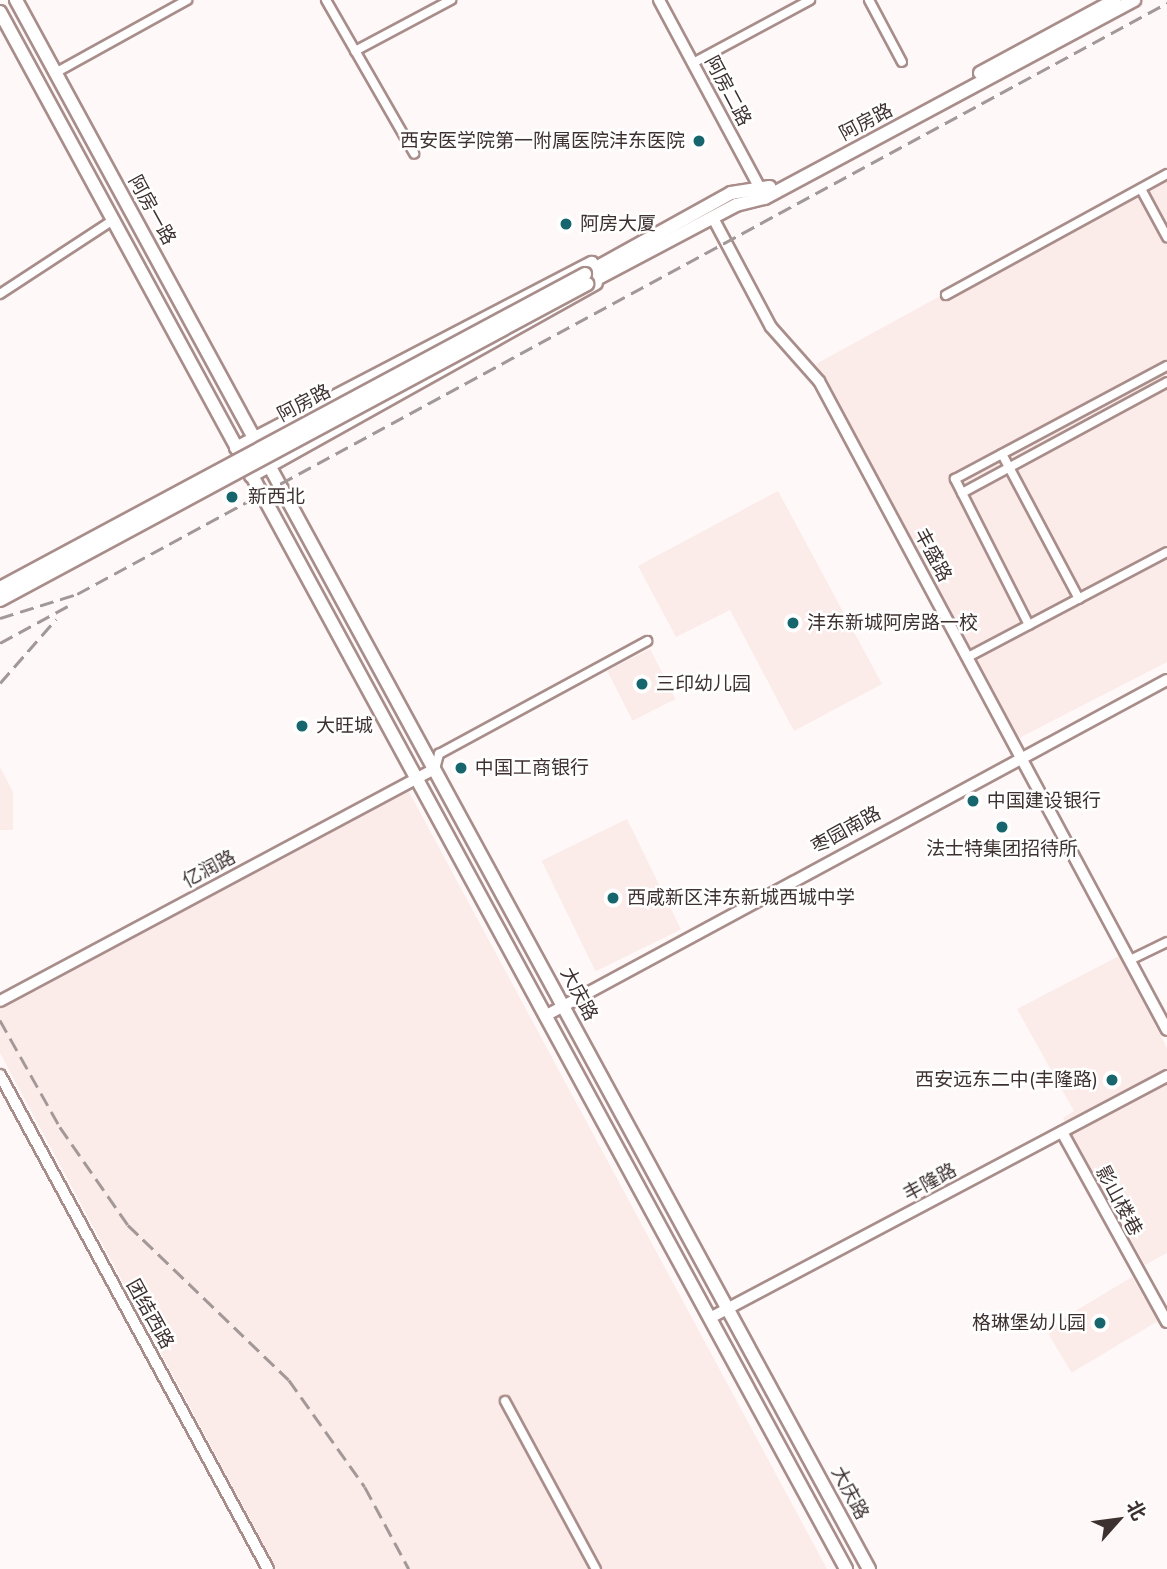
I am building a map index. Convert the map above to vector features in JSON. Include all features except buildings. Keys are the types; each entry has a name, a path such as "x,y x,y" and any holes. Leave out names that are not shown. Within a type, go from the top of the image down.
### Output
{"main road":[{"name":"阿房一路","path":"16,0 254,439"},
{"name":"阿房路","path":"0,600 586,279 625,251 731,193 763,195 1115,0"},
{"name":"阿房路","path":"251,476 574,300 614,270 1134,0"},
{"name":"阿房一路","path":"0,12 236,448"},
{"path":"58,120 76,110"},
{"path":"74,149 92,139"},
{"name":"阿房路","path":"236,448 565,273 625,251"},
{"name":"阿房路","path":"0,588 586,279 614,270"},
{"name":"大庆路","path":"254,439 869,1569"},
{"name":"大庆路","path":"236,448 846,1569"}],"street":[{"path":"55,73 187,0"},
{"path":"326,0 414,153"},
{"path":"355,51 451,0"},
{"name":"阿房二路","path":"659,0 763,195"},
{"path":"693,63 810,0"},
{"path":"869,0 902,62"},
{"path":"946,295 1167,174"},
{"path":"1141,189 1167,237"},
{"name":"丰盛路","path":"713,218 771,327 819,381 1167,1030"},
{"path":"0,294 113,220"},
{"path":"1029,625 955,479 1167,366"},
{"path":"1145,378 1152,390"},
{"path":"962,493 1167,382"},
{"path":"1084,410 1091,423"},
{"path":"1041,433 1048,446"},
{"path":"1002,454 1079,598"},
{"path":"968,657 1167,552"},
{"path":"435,769 439,754 647,641"},
{"name":"枣园南路","path":"545,1016 1020,754 1167,681"},
{"name":"亿润路","path":"0,1001 435,769"},
{"path":"1130,960 1167,942"},
{"name":"团结西路","path":"0,1075 268,1569"},
{"name":"丰隆路","path":"710,1318 1167,1076"},
{"name":"影山楼巷","path":"1062,1132 1167,1322"},
{"path":"505,1401 596,1569"}],"shaded area":[{"path":"1167,172 1167,662 1019,738 816,364"},
{"name":"沣东新城阿房路一校","path":"778,491 882,684 794,731 730,610 676,637 638,566"},
{"name":"三印幼儿园","path":"650,649 675,699 633,721 607,671"},
{"path":"0,767 13,792 13,830 0,830"},
{"path":"407,788 827,1569 277,1569 0,1053 0,1010"},
{"name":"西咸新区沣东新城西城中学","path":"627,819 681,930 596,971 542,861"},
{"name":"西安远东二中(丰隆路)","path":"1119,956 1167,1048 1167,1253 1145,1265 1063,1118 1074,1111 1017,1009"},
{"name":"格琳堡幼儿园","path":"1132,1277 1158,1321 1072,1373 1045,1329"}],"railway":[{"path":"0,618 77,594 1167,3"},
{"path":"0,643 68,606"},
{"path":"0,683 56,619"},
{"path":"0,1020 60,1127 128,1225 289,1380 365,1487 409,1569"}],"place":[{"name":"西安医学院第一附属医院沣东医院","path":"699,141"},
{"name":"阿房大厦","path":"566,224"},
{"name":"新西北","path":"232,497"},
{"name":"沣东新城阿房路一校","path":"793,623"},
{"name":"三印幼儿园","path":"642,684"},
{"name":"大旺城","path":"302,726"},
{"name":"中国工商银行","path":"461,768"},
{"name":"中国建设银行","path":"973,801"},
{"name":"法士特集团招待所","path":"1002,827"},
{"name":"西咸新区沣东新城西城中学","path":"613,898"},
{"name":"西安远东二中(丰隆路)","path":"1112,1080"},
{"name":"格琳堡幼儿园","path":"1100,1323"}]}
